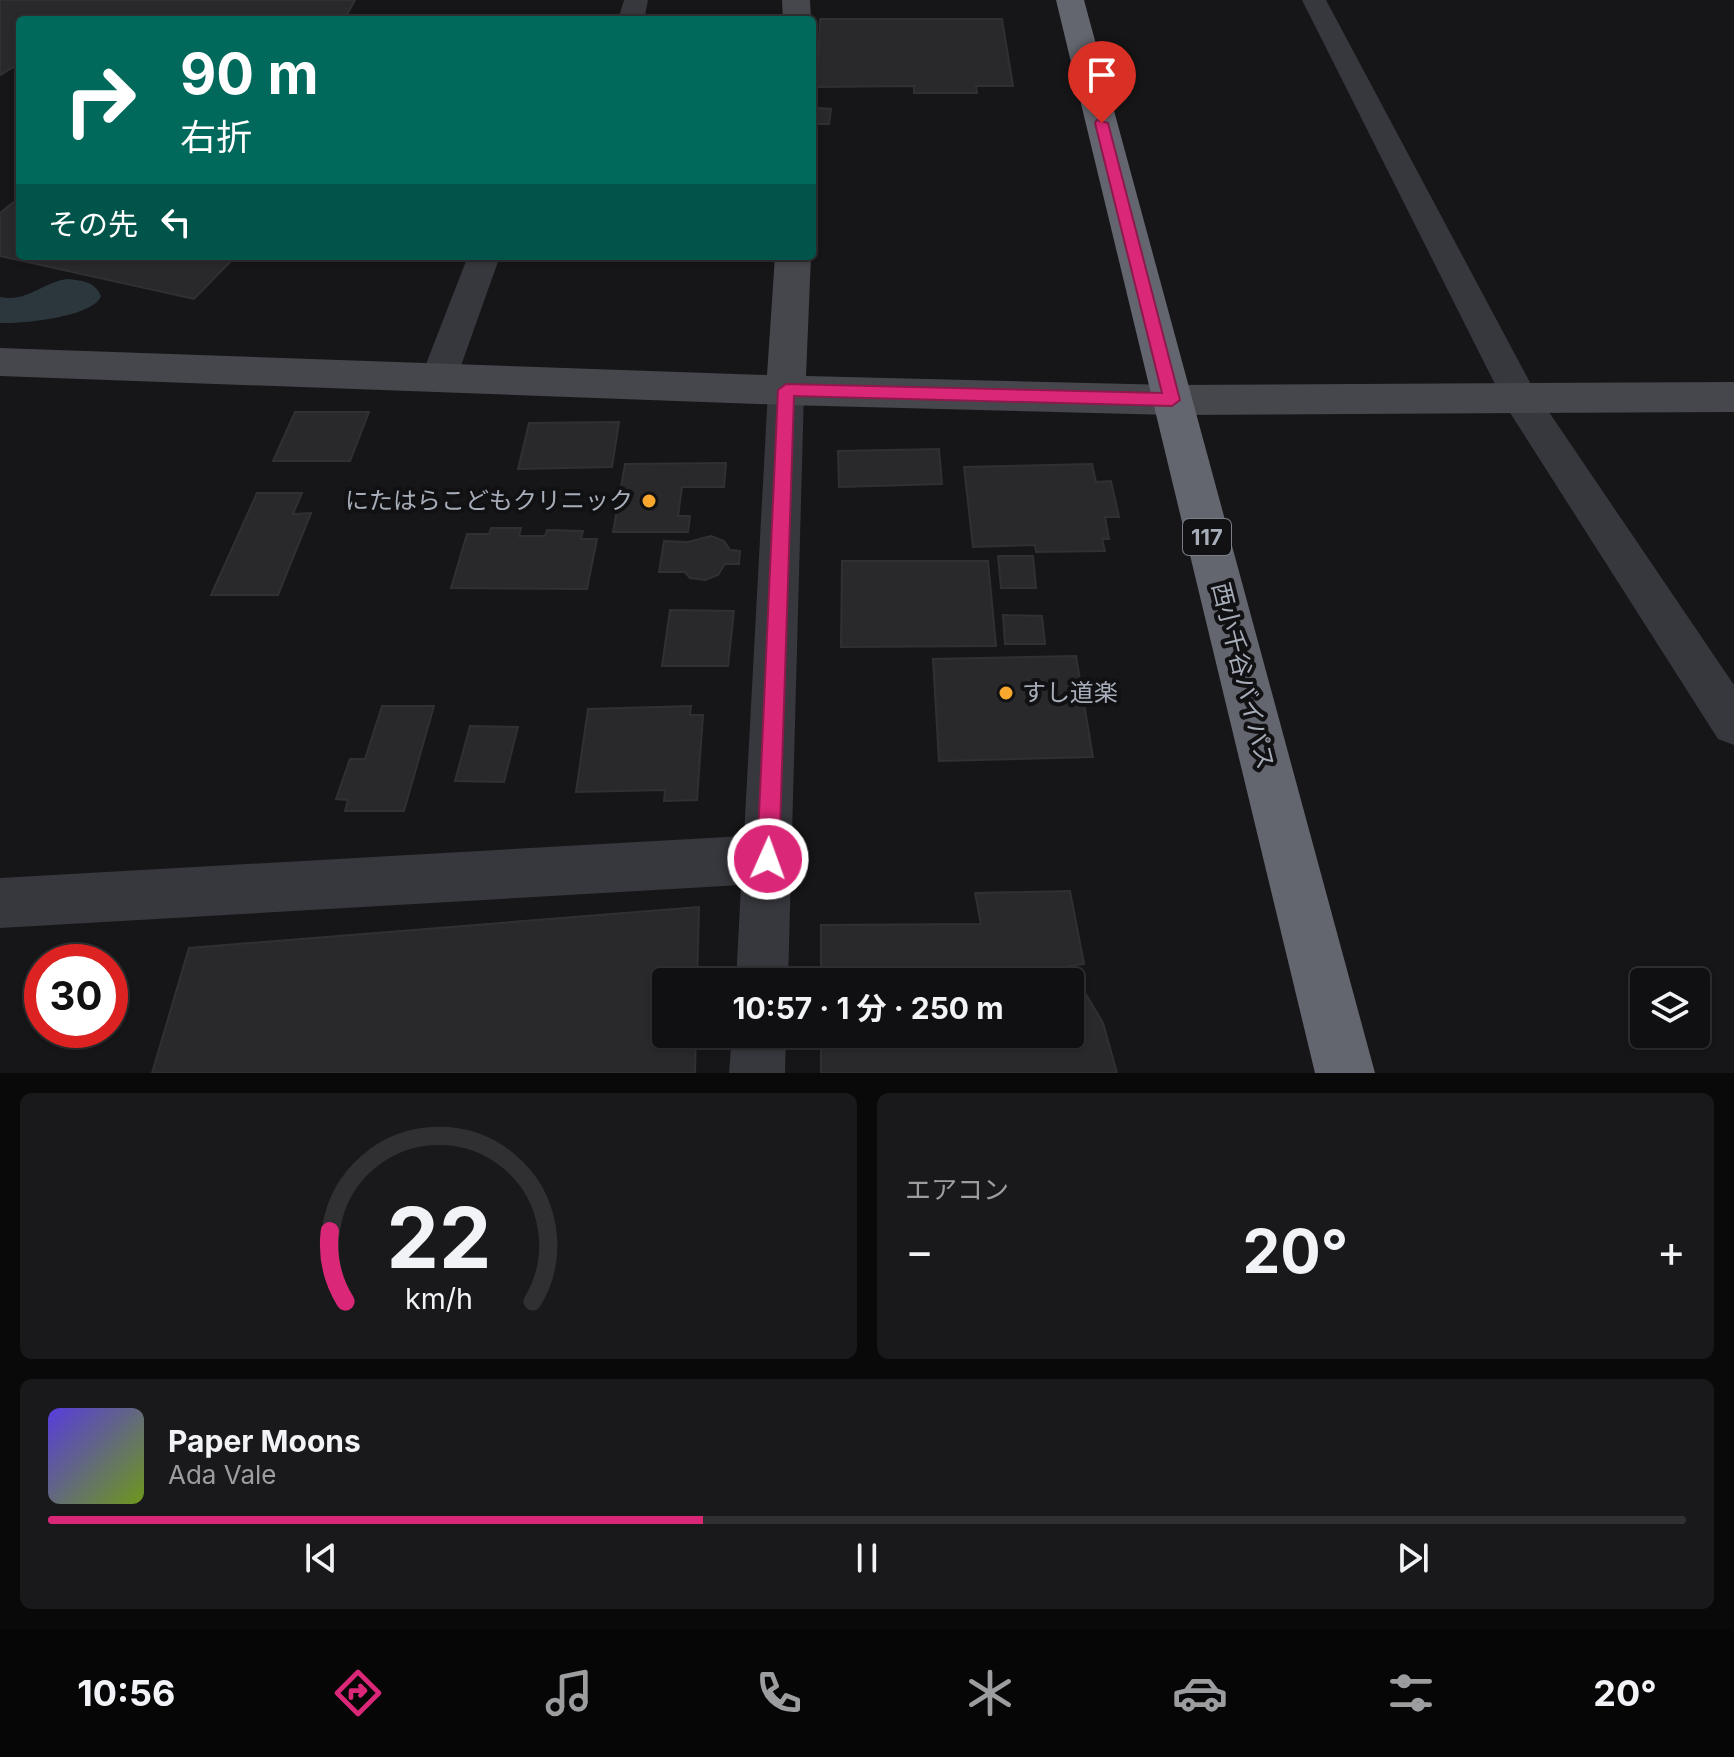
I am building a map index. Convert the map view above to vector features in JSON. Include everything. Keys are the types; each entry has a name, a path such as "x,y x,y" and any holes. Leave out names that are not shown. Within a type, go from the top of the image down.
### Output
{"highway":[{"name":"西小千谷バイパス","path":"1070,0 1345,1073"}],"street":[{"path":"1314,0 1520,398 1734,724"},
{"path":"439,377 483,260"},
{"path":"763,968 793,260"},
{"path":"0,362 786,390 1172,400 1734,397"},
{"path":"0,903 768,859"},
{"path":"757,1073 758,1048"}],"shaded area":[{"path":"68,279 91,285 101,296 96,303 72,314 0,323 0,297 19,297"}],"building":[{"path":"0,0 355,0 346,16 16,16 16,65 0,75"},
{"path":"820,19 1002,19 1013,86 976,86 977,93 914,93 914,86 817,87"},
{"path":"817,108 831,109 829,124 816,124"},
{"path":"16,200 16,260 0,256 0,213"},
{"path":"18,260 232,260 194,299"},
{"path":"295,412 369,412 350,461 273,461"},
{"path":"619,422 612,467 518,469 529,423"},
{"path":"939,449 942,484 839,487 838,451"},
{"name":"にたはらこどもクリニック","path":"726,463 724,487 682,487 678,516 690,516 688,532 613,532 625,464"},
{"path":"1092,464 1096,482 1111,481 1119,517 1105,517 1109,539 1102,539 1105,551 1036,552 1035,545 973,547 964,467"},
{"path":"257,493 302,493 293,514 311,513 278,595 211,595"},
{"path":"491,528 521,528 519,536 545,536 547,530 583,531 581,539 597,539 587,589 451,588 467,534 489,534"},
{"path":"711,536 724,541 730,550 740,551 739,564 725,564 718,575 705,580 690,578 685,572 659,572 664,541 688,542"},
{"path":"998,556 1033,556 1036,588 1001,588"},
{"path":"842,561 988,561 996,646 841,647"},
{"path":"670,610 734,611 728,666 662,666"},
{"path":"1003,615 1042,616 1045,644 1005,644"},
{"path":"1076,656 1093,757 939,761 933,659"},
{"path":"382,706 434,706 404,811 345,811 348,800 336,799 350,759 365,759"},
{"path":"691,706 690,715 703,715 697,800 664,801 665,790 576,792 588,709"},
{"path":"470,726 518,727 504,782 455,781"},
{"path":"1070,891 1084,964 1070,968 821,968 821,925 981,924 975,893"},
{"path":"699,907 697,968 652,968 652,1048 696,1048 695,1073 152,1073 189,948"},
{"path":"1084,991 1103,1023 1117,1073 821,1073 821,1048 1084,1048"}],"place":[{"name":"にたはらこどもクリニック","path":"649,501"},
{"name":"すし道楽","path":"1006,693"}],"route":[{"path":"768,859 786,390 1172,400 1102,123"}]}
